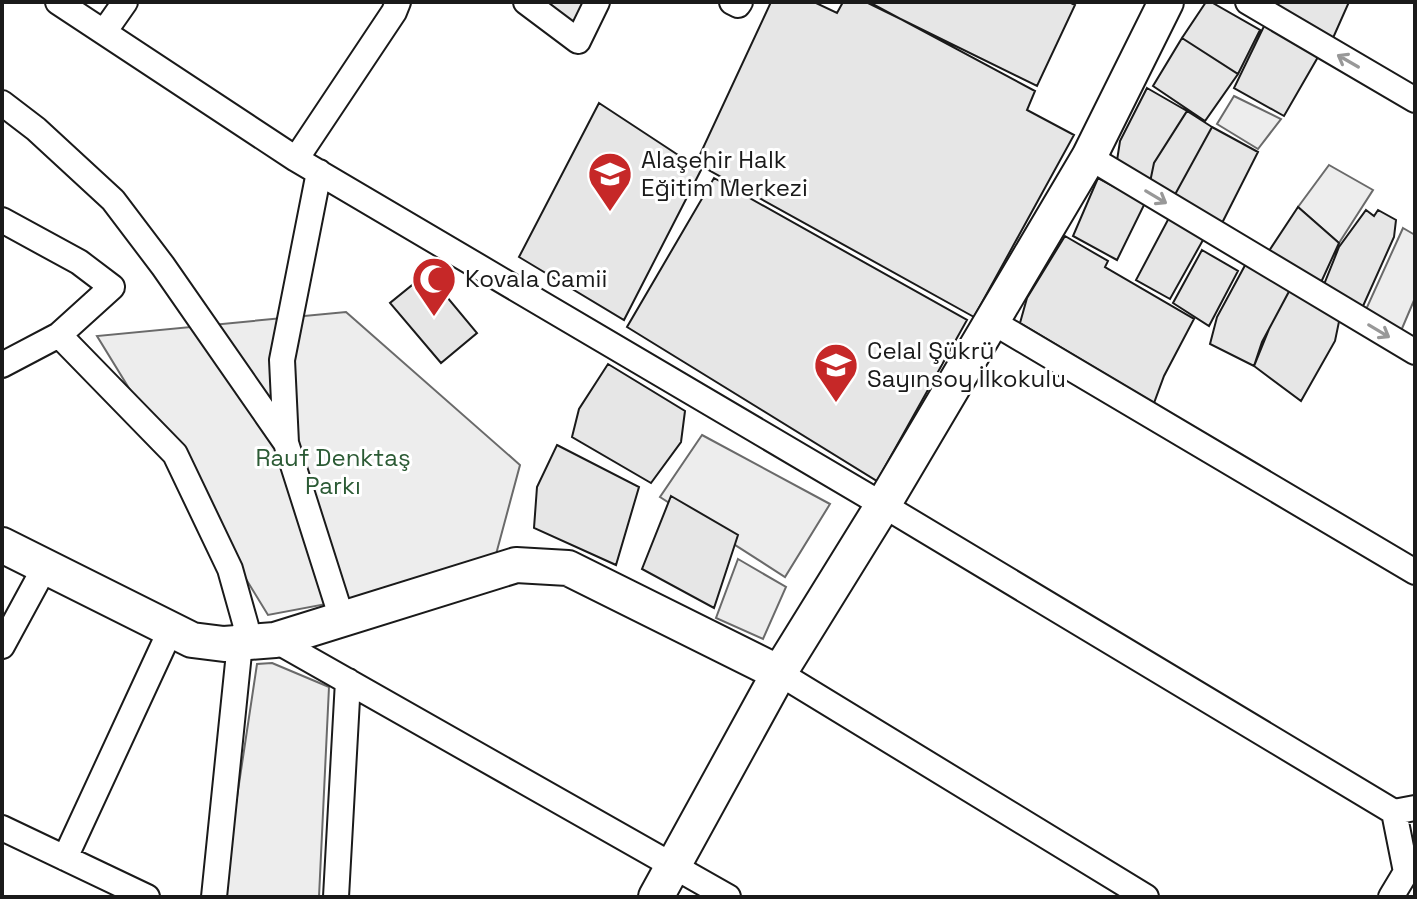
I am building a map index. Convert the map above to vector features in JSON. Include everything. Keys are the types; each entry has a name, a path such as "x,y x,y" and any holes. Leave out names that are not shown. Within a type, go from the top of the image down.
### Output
{"street":[{"path":"58,2 296,159 1405,810 1410,871 1391,897"},
{"path":"104,32 125,2"},
{"path":"526,2 578,41 597,2"},
{"path":"732,2 738,5 740,2"},
{"path":"656,897 779,673 883,505 1089,157 1166,2"},
{"path":"1248,2 1415,100"},
{"path":"296,159 391,5"},
{"path":"2,103 36,129 113,200 163,266 286,443"},
{"path":"1089,157 1415,352"},
{"path":"319,172 282,360 286,443 342,619"},
{"path":"2,220 79,262 112,287 59,335 2,365"},
{"path":"991,321 1415,572"},
{"path":"59,335 175,454 230,569 246,626 240,643 214,897"},
{"path":"2,545 192,640 224,644 275,640 516,565 568,568 779,673 1146,897"},
{"path":"2,646 46,565"},
{"path":"65,858 171,629"},
{"path":"275,640 728,897"},
{"path":"336,897 348,681"},
{"path":"2,828 147,897"}],"shaded area":[{"path":"1234,96 1281,119 1258,149 1217,124"},
{"path":"1329,165 1373,190 1339,243 1298,207"},
{"path":"1403,228 1415,235 1415,298 1398,338 1363,316"},
{"name":"Rauf Denktaş Parkı","path":"346,312 520,465 491,573 268,615 97,336"},
{"path":"702,435 830,504 785,577 660,497"},
{"path":"738,559 786,587 763,639 716,618"},
{"path":"272,663 329,687 319,897 222,897 257,664"}],"building":[{"path":"547,2 587,2 573,23"},
{"path":"771,2 814,2 837,13 843,2 869,2 1035,91 1027,110 1074,135 974,317 696,163"},
{"path":"866,2 1069,2 1075,5 1037,86"},
{"path":"1206,2 1260,30 1238,74 1182,38"},
{"path":"1257,2 1349,2 1329,47"},
{"path":"1268,18 1322,50 1284,116 1234,88"},
{"path":"1182,38 1238,74 1205,121 1153,86"},
{"path":"1147,88 1187,111 1154,163 1149,187 1116,167 1120,141"},
{"name":"Alaşehir Halk Eğitim Merkezi","path":"599,103 701,170 624,320 519,257"},
{"path":"1187,111 1212,127 1172,200 1149,187 1154,163"},
{"path":"1212,127 1258,152 1220,227 1172,200"},
{"name":"Celal Şükrü Sayınsoy İlkokulu","path":"714,178 967,320 877,481 627,327"},
{"path":"1098,178 1145,203 1117,260 1073,236"},
{"path":"1298,207 1339,243 1318,289 1265,257"},
{"path":"1366,210 1374,216 1378,210 1396,220 1394,237 1359,315 1321,292 1339,247"},
{"path":"1170,216 1203,240 1170,299 1136,280"},
{"path":"1065,236 1108,261 1105,267 1194,319 1164,376 1154,403 1020,323 1027,298"},
{"path":"1202,250 1238,271 1209,326 1173,303"},
{"path":"1249,258 1293,284 1262,342 1254,366 1210,344 1217,317"},
{"name":"Kovala Camii","path":"427,273 477,333 441,363 390,303"},
{"path":"1293,284 1341,312 1335,341 1301,401 1254,366"},
{"path":"608,364 685,411 681,442 651,483 572,437 579,409"},
{"path":"557,445 639,487 616,565 534,528 537,487"},
{"path":"671,496 738,535 714,608 642,569"}],"place":[{"name":"Alaşehir Halk Eğitim Merkezi","path":"610,213"},
{"name":"Kovala Camii","path":"434,318"},
{"name":"Celal Şükrü Sayınsoy İlkokulu","path":"836,404"}]}
